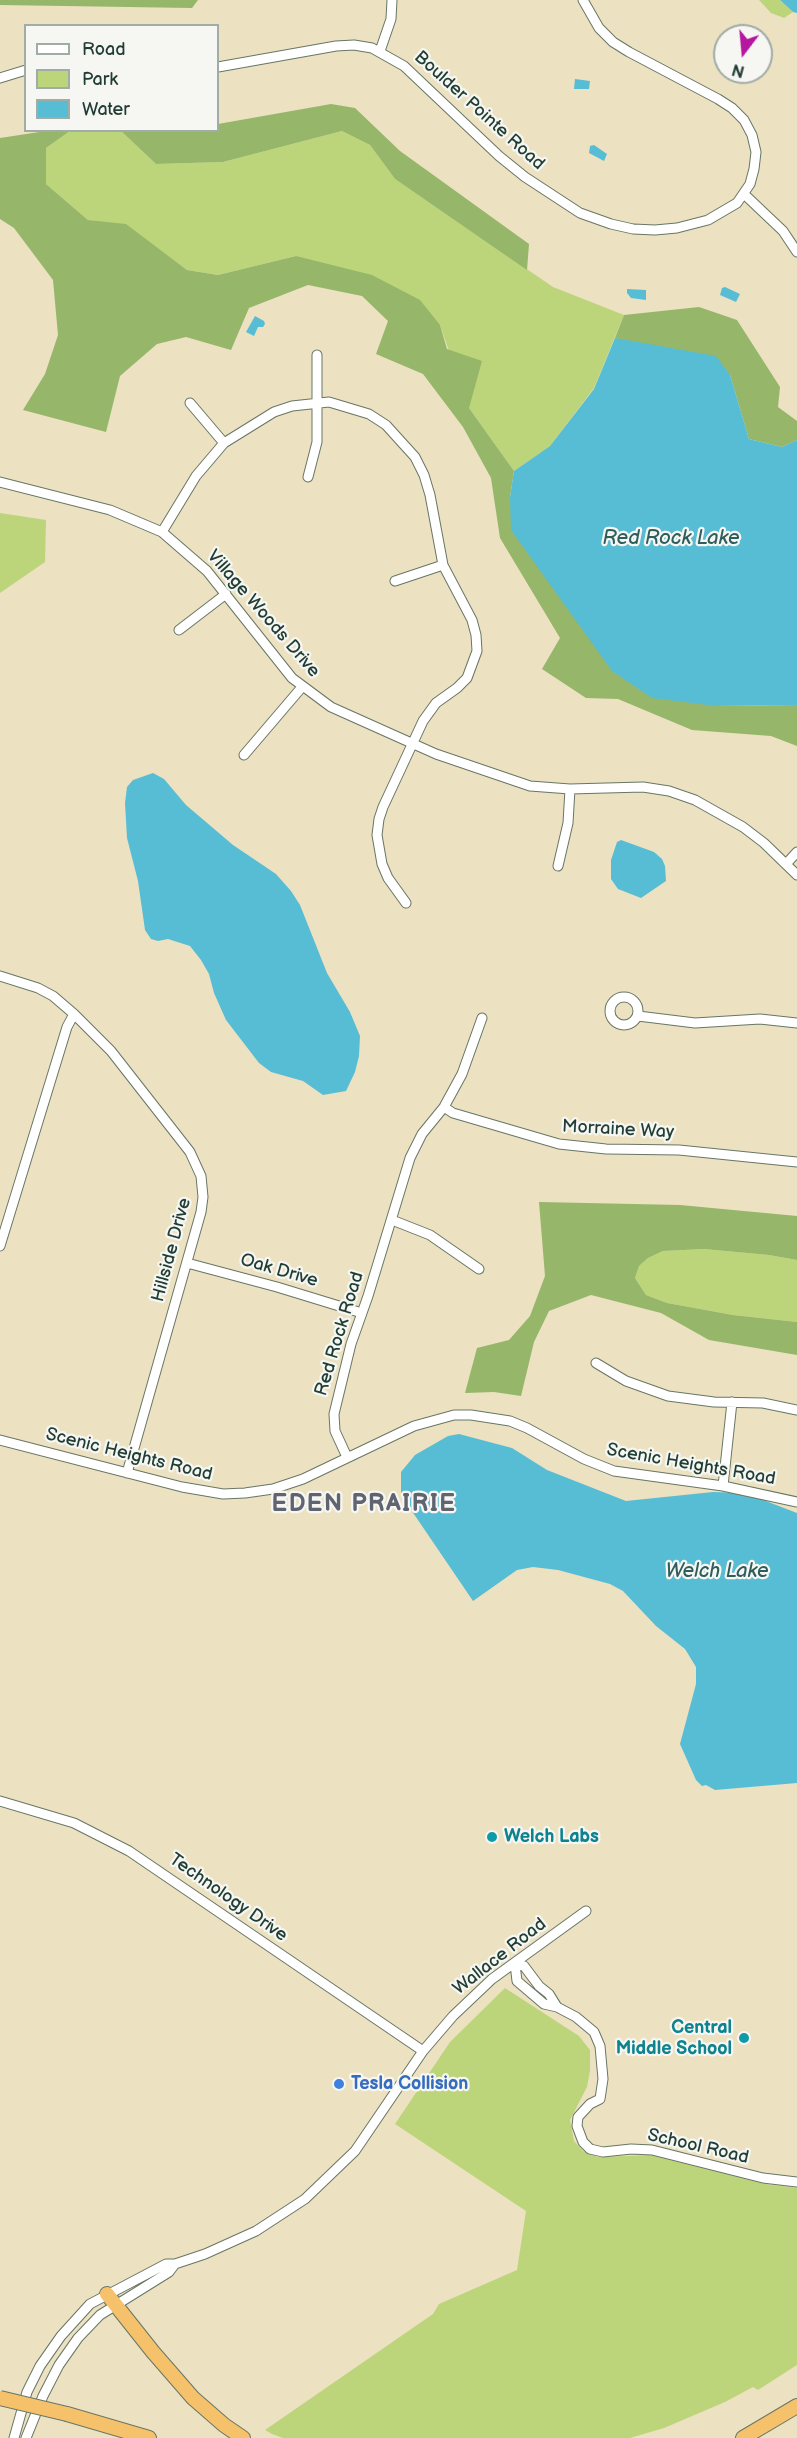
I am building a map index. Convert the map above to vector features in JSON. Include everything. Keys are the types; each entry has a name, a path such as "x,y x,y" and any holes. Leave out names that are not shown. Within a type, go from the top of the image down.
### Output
{"highway":[{"path":"107,2294 193,2398 243,2438"},
{"path":"0,2398 67,2414 149,2438"},
{"path":"743,2438 797,2406"}],"street":[{"path":"380,51 391,19 392,0"},
{"name":"Boulder Pointe Road","path":"219,67 336,46 354,45 380,51 404,66 492,150 525,177 566,204 594,218 633,229 676,228 708,220 737,203 744,194 754,169 756,152 752,135 744,120 718,99 613,42 599,27 584,0"},
{"path":"0,78 24,71"},
{"path":"744,194 783,231 797,252"},
{"path":"308,477 317,442 317,355"},
{"path":"162,532 196,476 224,443 274,412 318,402 349,406 369,414 386,425 415,457 430,495 443,565 472,620 477,651 466,678 428,712 383,807 377,835 382,864 388,878 406,903"},
{"path":"190,403 224,443"},
{"name":"Village Woods Drive","path":"0,482 110,510 162,532 192,555 226,594 281,665 302,687 331,707 453,761 530,786 570,789 643,787 669,791 695,800 743,827 797,875"},
{"path":"395,581 443,565"},
{"path":"179,630 226,594"},
{"path":"244,756 302,687"},
{"path":"558,866 568,823 570,789"},
{"path":"786,864 797,852"},
{"name":"Hillside Drive","path":"0,976 38,988 53,996 74,1014 111,1051 190,1152 201,1176 203,1197 187,1263 127,1473"},
{"path":"0,1246 67,1027 74,1014"},
{"path":"638,1016 695,1023 760,1019 797,1023"},
{"name":"Red Rock Road","path":"347,1457 336,1431 334,1414 345,1364 410,1158 422,1134 444,1107 462,1074 482,1018"},
{"name":"Morraine Way","path":"444,1107 453,1113 559,1144 606,1149 679,1150 797,1162"},
{"path":"392,1220 430,1235 479,1269"},
{"name":"Oak Drive","path":"187,1263 362,1313"},
{"path":"596,1363 626,1381 668,1396 714,1402 763,1402 797,1410"},
{"path":"723,1486 732,1402"},
{"name":"Scenic Heights Road","path":"0,1440 205,1492 245,1493 294,1482 414,1426 454,1415 471,1415 493,1417 527,1428 584,1459 614,1471 723,1486 797,1502"},
{"name":"Technology Drive","path":"0,1801 74,1823 129,1851 423,2051"},
{"name":"Wallace Road","path":"14,2438 27,2392 40,2367 75,2319 90,2304 166,2264 175,2264 256,2231 305,2199 355,2151 423,2051 459,2010 492,1979 586,1911"},
{"name":"School Road","path":"557,2007 549,1994 539,1986 524,1966 515,1964 517,1981 544,2004 557,2007 576,2017 594,2032 600,2046 603,2079 600,2099 590,2104 578,2117 577,2126 583,2142 590,2149 603,2152 631,2149 652,2150 752,2176 797,2182"},
{"name":"Wallace Road","path":"26,2438 43,2396 59,2365 78,2338 100,2315 169,2272 175,2264"}],"green space":[{"path":"0,0 198,0 192,8 0,5"},
{"path":"759,0 780,0 793,12 784,18 771,13"},
{"path":"331,104 355,108 400,151 529,244 527,270 395,179 370,145 342,131 223,162 156,164 122,132 219,132 219,124"},
{"path":"342,131 370,145 395,179 553,287 624,315 594,388 550,446 514,471 469,408 440,325 296,256 218,275 187,270 126,225 88,220 46,184 46,148 69,132 122,132 156,164 223,162"},
{"path":"39,132 69,132 46,148 46,184 88,220 126,224 187,270 218,275 296,256 372,275 420,300 440,325 447,349 482,361 469,408 514,471 510,497 716,706 797,705 797,746 771,736 692,730 618,699 586,698 542,669 560,638 500,538 491,478 463,427 423,374 376,354 388,321 362,296 308,285 249,308 231,350 186,337 157,344 120,376 106,432 23,410 45,374 58,335 53,280 14,228 0,219 0,138"},
{"path":"699,307 737,320 780,387 778,407 797,421 797,440 782,447 749,439 730,375 615,338 624,315"},
{"path":"0,513 46,520 45,562 0,593"},
{"path":"539,1202 680,1205 797,1216 797,1260 704,1249 663,1251 648,1258 639,1266 635,1278 646,1295 667,1303 733,1315 797,1322 797,1355 709,1340 661,1313 591,1295 549,1311 534,1342 521,1396 494,1392 465,1393 477,1348 509,1340 530,1316 545,1276"},
{"path":"704,1249 797,1260 797,1322 733,1315 667,1303 646,1295 635,1278 639,1266 648,1258 663,1251"},
{"path":"505,1988 579,2036 590,2050 587,2087 570,2120 574,2141 583,2151 598,2157 650,2155 765,2184 797,2188 797,2365 758,2390 753,2387 725,2402 664,2428 630,2438 283,2438 272,2434 265,2430 433,2314 439,2304 517,2270 526,2211 395,2124 450,2042"}],"water":[{"path":"780,0 797,0 797,13 793,12"},
{"path":"575,79 590,81 589,89 574,89"},
{"path":"594,145 607,154 604,161 589,153 590,146"},
{"path":"725,287 740,294 736,302 720,295 722,288"},
{"path":"627,289 646,290 646,300 631,298"},
{"path":"255,316 265,324 263,327 258,327 254,336 246,332"},
{"name":"Red Rock Lake","path":"615,338 716,356 730,375 749,439 782,447 797,440 797,705 716,706 652,698 612,671 511,530 510,497 514,471 550,446 594,389"},
{"path":"153,773 164,779 186,805 233,845 276,874 300,905 327,973 350,1012 360,1036 355,1072 346,1091 323,1095 303,1081 271,1072 259,1063 226,1020 214,993 209,974 190,946 168,939 158,941 151,939 145,930 138,881 127,838 125,803 127,787 133,780"},
{"path":"621,840 654,852 662,859 665,866 666,881 641,898 618,889 611,879 611,860 617,842"},
{"name":"Welch Lake","path":"459,1434 512,1448 547,1470 626,1501 713,1492 745,1493 797,1513 797,1783 715,1790 706,1785 702,1786 696,1780 680,1744 696,1684 696,1667 685,1649 656,1626 623,1591 610,1584 558,1570 533,1567 517,1570 473,1601 401,1495 401,1472 415,1455 448,1436"}],"place":[{"name":"Welch Labs","path":"492,1837"},
{"name":"Central Middle School","path":"744,2038"},
{"name":"Tesla Collision","path":"339,2084"}],"district":[{"name":"EDEN PRAIRIE","path":"364,1505"}]}
